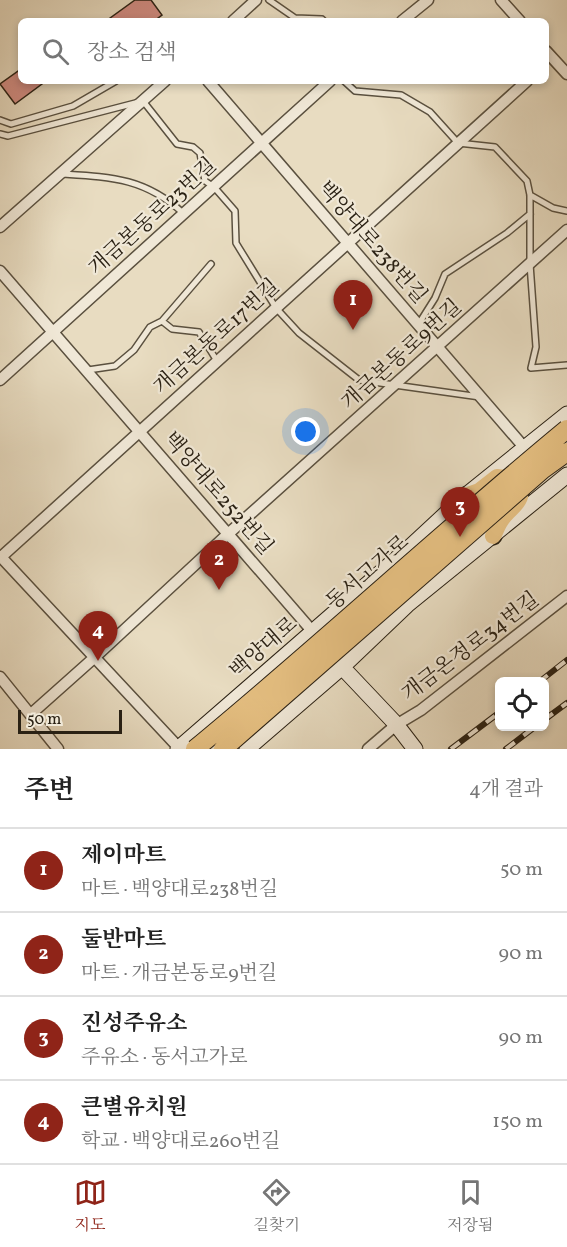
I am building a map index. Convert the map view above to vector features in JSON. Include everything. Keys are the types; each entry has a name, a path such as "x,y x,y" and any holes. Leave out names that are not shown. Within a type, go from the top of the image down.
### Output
{"highway":[{"name":"동서고가로","path":"195,749 567,429"},
{"name":"동서고가로","path":"223,749 542,470 567,452"}],"main road":[{"name":"백양대로","path":"179,749 410,548 465,496 567,414"},
{"path":"465,496 479,491 497,477 513,479 520,493 520,500 502,519 493,536"},
{"path":"247,749 342,667 407,605 561,479"},
{"path":"342,667 399,728 415,749"}],"street":[{"path":"236,18 256,0"},
{"path":"406,18 428,0"},
{"path":"501,0 517,18"},
{"path":"549,58 567,74"},
{"path":"0,227 162,84"},
{"name":"백양대로238번길","path":"211,84 524,448 561,479"},
{"name":"개금본동로23번길","path":"0,380 327,84"},
{"name":"개금본동로17번길","path":"0,557 524,84"},
{"name":"개금본동로9번길","path":"31,714 567,230"},
{"name":"백양대로252번길","path":"0,271 313,632"},
{"path":"0,557 96,657 179,749"},
{"name":"개금온정로34번길","path":"368,749 399,728 567,596"},
{"path":"0,677 58,749"}],"lane":[{"path":"269,0 295,18"},
{"path":"0,120 11,124 73,106 111,84"},
{"path":"347,84 355,91 401,95 430,112 458,143 495,147 527,181 530,195 530,264 536,347 531,368 567,365"},
{"path":"0,134 8,136 143,101 177,144 193,147 200,153 205,181 214,187 235,212 236,243 276,308 298,333 359,380 481,398"},
{"path":"60,174 112,177 138,185 167,198 184,214"},
{"path":"530,195 552,208 567,211"},
{"path":"418,325 435,298 445,274 507,233 530,214"},
{"path":"86,370 115,366 134,350 150,327 162,321 211,264"},
{"path":"162,321 172,329 199,332 217,361"}],"building":[{"path":"135,0 151,0 162,15 158,18 110,18"},
{"path":"18,71 18,84 42,84 15,104 0,84"}],"railway":[{"path":"545,677 567,660"},
{"path":"549,716 567,703"},
{"path":"451,749 495,716"},
{"path":"506,749 529,731"}],"place":[{"name":"제이마트","path":"353,330"},
{"name":"진성주유소","path":"460,537"},
{"name":"둘반마트","path":"219,590"},
{"name":"큰별유치원","path":"98,661"}]}
